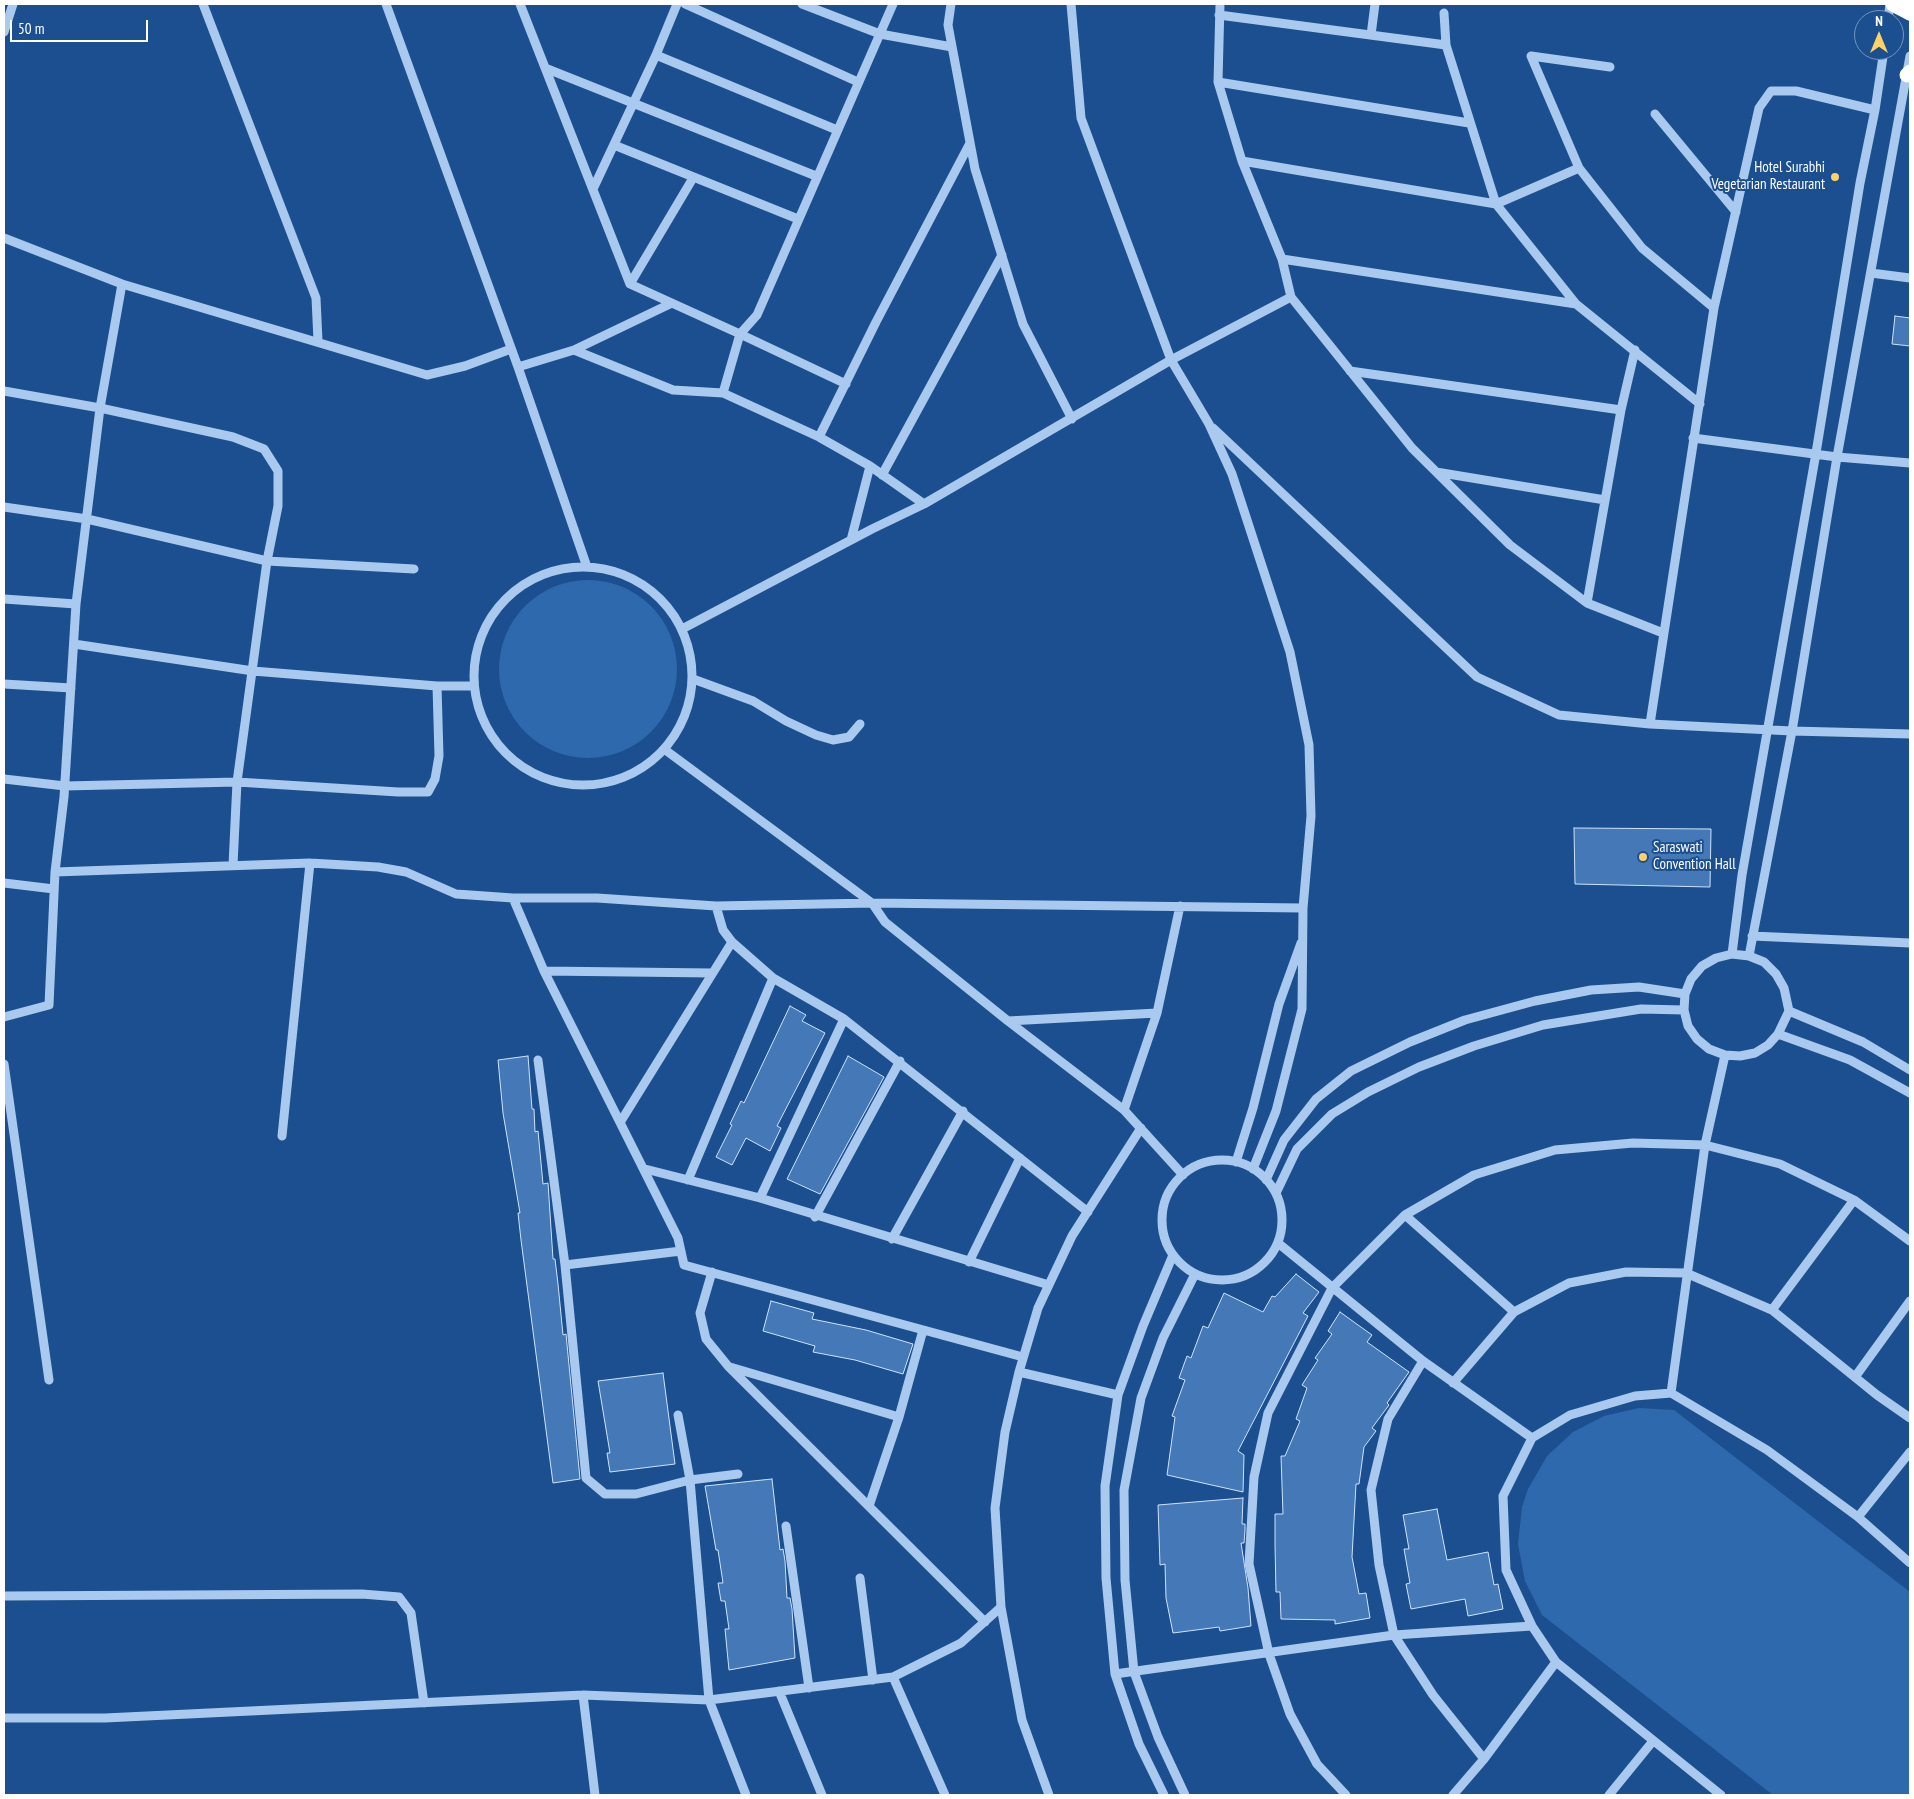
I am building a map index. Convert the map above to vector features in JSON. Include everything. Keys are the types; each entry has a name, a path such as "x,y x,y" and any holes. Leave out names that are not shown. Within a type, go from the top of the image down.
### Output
{"highway":[{"path":"1891,4 1910,13"}],"street":[{"path":"4,32 13,4"},
{"path":"204,4 316,298 318,342"},
{"path":"386,4 518,366 587,567"},
{"path":"520,4 630,284 846,384"},
{"path":"593,189 634,104 677,4"},
{"path":"685,4 858,82"},
{"path":"802,4 880,34 952,47"},
{"path":"723,393 740,334 757,315 816,176 893,4"},
{"path":"951,4 948,25 975,169 1023,324 1072,419"},
{"path":"1071,4 1081,118 1171,360 1209,424 1232,474 1290,652 1309,745 1311,816 1303,908 1302,1010 1276,1111 1253,1169"},
{"path":"1220,4 1218,82 1242,161 1282,259 1291,297 1412,448 1510,545 1587,603 1663,633"},
{"path":"1372,35 1376,4"},
{"path":"1444,12 1446,45 1496,204 1576,304 1700,404"},
{"path":"1219,15 1446,45"},
{"path":"656,55 837,130"},
{"path":"1610,67 1531,56 1579,168 1642,248 1714,308"},
{"path":"1749,956 1792,731 1837,456 1909,74 1910,56"},
{"path":"1732,954 1742,875 1882,60"},
{"path":"545,68 816,176"},
{"path":"1218,82 1469,123"},
{"path":"1650,724 1714,308 1759,108 1770,91 1796,91 1875,110"},
{"path":"1655,114 1736,212"},
{"path":"820,437 970,143"},
{"path":"614,145 798,218"},
{"path":"1242,161 1496,204 1579,168"},
{"path":"630,284 694,178"},
{"path":"4,238 122,284 318,342 374,361 427,375 464,366 511,349"},
{"path":"882,475 1002,255"},
{"path":"1282,259 1576,304"},
{"path":"1871,272 1910,278"},
{"path":"4,1017 49,1005 55,872 65,786 76,604 100,408 122,284"},
{"path":"682,629 851,540 924,504 1171,360 1291,297"},
{"path":"518,366 574,350 672,303"},
{"path":"574,350 673,390 723,393 820,437 870,466 924,504"},
{"path":"1587,603 1620,410 1635,350"},
{"path":"1350,371 1620,410"},
{"path":"4,391 100,408 233,437 264,449 278,471 278,506 266,561 237,782 233,864"},
{"path":"1209,424 1477,678 1559,715 1650,724 1792,731 1910,734"},
{"path":"1693,438 1910,463"},
{"path":"851,540 870,466"},
{"path":"1435,472 1605,500"},
{"path":"4,507 87,519 266,561 414,569"},
{"path":"587,567 616,572 643,584 666,604 682,629 691,653 693,679 686,712 679,728 664,750 640,769 611,781 580,785 549,779 521,765 498,744 482,717 474,686 476,656 483,634 503,601 528,582 556,570 587,567"},
{"path":"4,599 76,604"},
{"path":"74,644 253,671 437,686 474,686"},
{"path":"693,679 754,701 786,721 816,735 833,740 848,737 860,724"},
{"path":"4,684 71,688"},
{"path":"4,779 65,786 237,782 398,792 428,792 435,779 439,756 437,686"},
{"path":"664,750 872,903 885,922 1008,1021 1124,1110 1183,1174"},
{"path":"55,872 233,864 310,863 378,867 406,872 456,894 513,898 596,898 716,906 872,903 1303,908"},
{"path":"282,1136 310,863"},
{"path":"4,883 54,889"},
{"path":"513,898 544,971 678,1238 684,1265 1023,1357"},
{"path":"716,906 723,930 732,942 773,978 844,1019 900,1061 1088,1212"},
{"path":"1124,1110 1157,1013 1180,906"},
{"path":"1236,1162 1253,1108 1279,1004 1304,936"},
{"path":"1752,936 1910,943"},
{"path":"620,1120 732,942"},
{"path":"1732,954 1749,956 1764,962 1776,974 1784,988 1788,1011 1778,1034 1768,1045 1755,1053 1740,1056 1725,1055 1709,1049 1697,1039 1688,1026 1684,1010 1685,994 1691,979 1702,966 1716,958 1732,954"},
{"path":"544,971 712,973"},
{"path":"688,1180 773,978"},
{"path":"1266,1180 1284,1140 1316,1100 1351,1071 1410,1042 1465,1020 1590,990 1638,987 1685,994"},
{"path":"1276,1194 1297,1149 1332,1114 1368,1092 1419,1068 1474,1046 1543,1025 1641,1009 1684,1010"},
{"path":"1788,1011 1863,1042 1910,1070"},
{"path":"1008,1021 1157,1013"},
{"path":"760,1198 844,1019"},
{"path":"1778,1034 1850,1060 1910,1093"},
{"path":"1671,1393 1704,1145 1725,1055"},
{"path":"538,1060 565,1265 586,1478 605,1494 636,1494 690,1480 738,1474"},
{"path":"815,1217 900,1061"},
{"path":"4,1064 49,1380"},
{"path":"892,1239 963,1111"},
{"path":"1049,1795 1022,1720 1001,1607 995,1508 1005,1432 1019,1372 1038,1308 1072,1236 1141,1128"},
{"path":"1346,1795 1317,1764 1308,1748 1290,1714 1269,1654 1249,1564 1254,1477 1268,1414 1332,1288 1405,1215 1474,1174 1555,1150 1633,1142 1704,1145 1780,1164 1854,1200 1910,1241"},
{"path":"970,1262 1020,1158"},
{"path":"1217,1160 1236,1162 1253,1169 1266,1180 1276,1194 1282,1210 1282,1227 1278,1243 1267,1260 1252,1272 1234,1279 1214,1280 1195,1274 1173,1255 1164,1239 1162,1222 1168,1196 1183,1174 1199,1165 1217,1160"},
{"path":"644,1169 760,1198 815,1217 1049,1285"},
{"path":"1772,1310 1854,1200"},
{"path":"1405,1215 1514,1312"},
{"path":"1278,1243 1423,1361 1532,1438"},
{"path":"565,1265 680,1251"},
{"path":"1164,1795 1139,1744 1115,1674 1106,1578 1105,1486 1118,1396 1143,1326 1173,1255"},
{"path":"712,1272 700,1313 706,1339 728,1366 985,1622"},
{"path":"1453,1383 1514,1312 1569,1283 1626,1272 1686,1273 1772,1310 1854,1377 1910,1418"},
{"path":"1185,1795 1158,1737 1134,1672 1126,1580 1124,1490 1141,1398 1163,1338 1195,1274"},
{"path":"1854,1377 1910,1301"},
{"path":"869,1506 899,1417 923,1330"},
{"path":"1423,1361 1388,1419 1372,1490 1379,1565 1394,1635 1433,1695 1484,1759"},
{"path":"728,1366 899,1417"},
{"path":"1019,1372 1118,1396"},
{"path":"1721,1795 1556,1662 1532,1626 1506,1570 1503,1496 1532,1438 1570,1415 1635,1396 1671,1393 1767,1450 1858,1517 1910,1563"},
{"path":"678,1415 690,1480 709,1700 746,1795"},
{"path":"1858,1517 1910,1452"},
{"path":"786,1526 809,1688"},
{"path":"860,1578 874,1680"},
{"path":"4,1596 362,1594 399,1597 410,1613 424,1703"},
{"path":"4,1718 105,1718 583,1694 709,1700 893,1677 961,1643 1001,1607"},
{"path":"1115,1674 1269,1654 1394,1635 1532,1626"},
{"path":"1452,1795 1484,1759 1556,1662"},
{"path":"893,1677 945,1795"},
{"path":"779,1691 822,1795"},
{"path":"583,1694 595,1795"},
{"path":"1609,1795 1653,1741"}],"shaded area":[{"path":"597,580 630,590 645,600 657,612 667,627 673,643 676,652 676,686 667,711 657,726 645,738 630,748 605,757 579,758 546,748 531,738 519,726 509,711 500,686 499,660 509,627 519,612 531,600 546,590 571,581"},
{"path":"1639,1408 1674,1410 1910,1592 1910,1795 1773,1795 1542,1615 1525,1581 1518,1544 1522,1507 1528,1489 1547,1456 1573,1432 1604,1416"}],"building":[{"path":"1895,316 1910,318 1910,346 1892,344"},
{"name":"Saraswati Convention Hall","path":"1574,828 1711,829 1710,887 1575,884"},
{"path":"790,1006 806,1015 802,1021 825,1033 777,1126 781,1128 770,1151 746,1138 732,1165 716,1157 732,1125 730,1124 741,1101 744,1103"},
{"path":"528,1056 532,1109 534,1109 535,1132 538,1131 543,1184 548,1183 553,1259 555,1259 563,1335 566,1334 580,1479 553,1483 521,1240 518,1213 520,1213 503,1113 498,1060"},
{"path":"848,1056 884,1077 820,1194 787,1179"},
{"path":"1296,1274 1319,1292 1303,1313 1308,1316 1238,1451 1244,1455 1243,1492 1167,1475 1175,1417 1172,1416 1185,1380 1179,1378 1187,1356 1191,1358 1203,1326 1208,1328 1224,1293 1263,1312 1272,1296 1275,1297"},
{"path":"771,1301 814,1313 812,1319 866,1330 913,1344 903,1374 855,1360 813,1352 815,1346 763,1331"},
{"path":"1340,1312 1372,1335 1367,1342 1409,1372 1387,1403 1389,1405 1372,1428 1376,1431 1364,1447 1359,1484 1356,1484 1352,1557 1359,1594 1366,1593 1370,1618 1335,1624 1335,1620 1281,1619 1280,1592 1276,1592 1275,1514 1283,1514 1281,1456 1285,1456 1300,1421 1296,1419 1307,1388 1302,1385 1318,1360 1315,1358 1332,1334 1328,1331"},
{"path":"663,1373 675,1464 610,1472 607,1453 610,1453 598,1381"},
{"path":"772,1479 780,1550 783,1549 785,1561 787,1598 790,1598 792,1609 795,1658 729,1670 725,1629 729,1629 725,1601 721,1601 718,1583 723,1583 705,1486"},
{"path":"1243,1498 1242,1524 1245,1524 1245,1530 1244,1543 1241,1543 1248,1588 1251,1626 1220,1631 1219,1627 1173,1633 1166,1598 1165,1564 1160,1565 1158,1505"},
{"path":"1437,1509 1447,1560 1488,1552 1494,1585 1498,1584 1503,1609 1468,1616 1465,1599 1411,1609 1406,1584 1410,1583 1404,1549 1409,1549 1403,1515"}],"place":[{"name":"Hotel Surabhi Vegetarian Restaurant","path":"1835,177"},
{"name":"Saraswati Convention Hall","path":"1643,857"}]}
